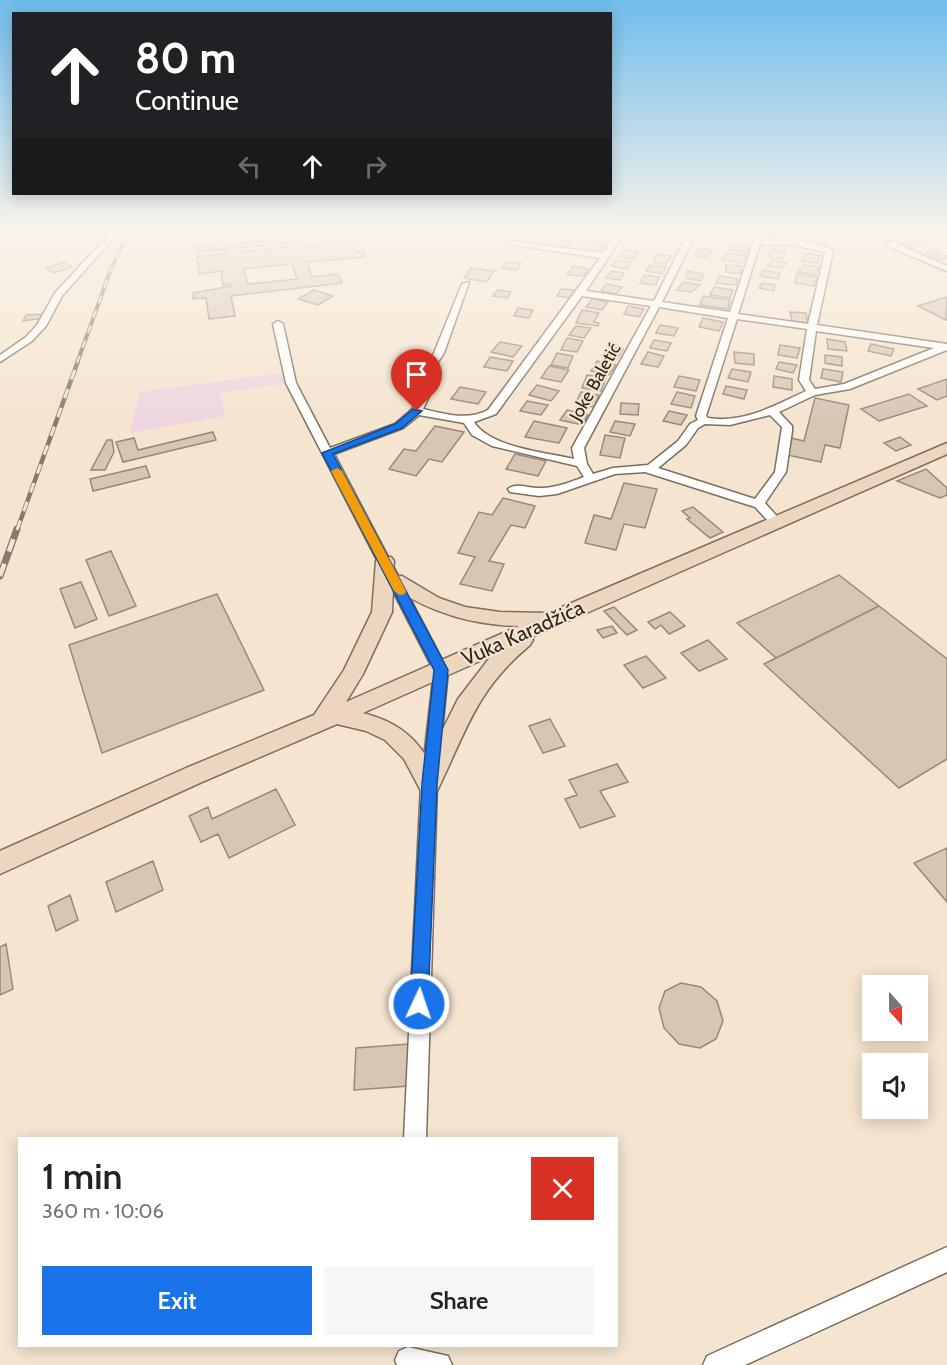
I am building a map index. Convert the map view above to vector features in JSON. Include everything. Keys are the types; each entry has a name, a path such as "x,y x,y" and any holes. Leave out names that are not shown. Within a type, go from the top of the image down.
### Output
{"street":[{"path":"0,359 29,339 40,326 58,295"},
{"path":"327,453 399,426 417,411 425,394 425,374 439,353 462,295"},
{"path":"417,411 468,421 478,420 492,412 578,295"},
{"path":"599,295 734,317 946,347"},
{"name":"Joke Baletić","path":"581,464 578,448 661,295"},
{"path":"703,420 701,416 741,295"},
{"path":"812,392 804,380 819,295"},
{"path":"278,324 291,383 441,670 429,784 415,1137"},
{"path":"650,469 682,443 694,426 703,420 718,423 733,422 772,411 812,392 846,387 946,347"},
{"path":"759,504 761,496 780,474 787,434 787,426 772,411"},
{"path":"468,421 476,433 496,444 581,464 590,478"},
{"name":"Vuka Karadžića","path":"0,862 947,448"},
{"path":"514,489 539,492 557,490 613,471 650,469 759,504 776,522"},
{"path":"385,561 382,612 329,718 371,723 399,738 416,755 429,784"},
{"path":"395,581 426,601 450,611 496,620 553,619"},
{"path":"429,784 447,739 489,672 515,645 553,619"},
{"path":"716,1365 947,1259"},
{"path":"409,1357 439,1365"}],"shaded area":[{"path":"282,373 286,384 220,393 225,416 130,433 140,392"}],"building":[{"path":"193,295 242,295 231,296 235,316 209,319 206,298 193,299"},
{"path":"306,295 333,296 318,305 298,299"},
{"path":"494,295 509,295 507,298"},
{"path":"558,295 572,295 570,298"},
{"path":"710,295 731,295 730,298"},
{"path":"703,296 730,300 728,309 700,305"},
{"path":"947,297 946,320 918,306"},
{"path":"592,299 608,302 602,310 586,307"},
{"path":"628,306 644,309 639,317 624,314"},
{"path":"518,308 533,310 529,318 514,316"},
{"path":"582,310 599,313 594,322 599,323 598,326 576,323"},
{"path":"790,312 806,313 808,323 792,321"},
{"path":"46,314 43,318 23,321 26,315"},
{"path":"703,318 723,322 719,331 699,327"},
{"path":"660,325 678,328 674,336 656,333"},
{"path":"576,326 591,328 584,338 569,335"},
{"path":"567,338 583,341 577,352 561,350"},
{"path":"827,339 845,342 847,351 828,349"},
{"path":"654,340 671,343 667,351 650,348"},
{"path":"500,342 522,346 513,357 491,352"},
{"path":"871,344 894,349 891,356 868,351"},
{"path":"780,345 800,348 797,358 778,355"},
{"path":"608,347 623,349 617,359 602,356"},
{"path":"648,352 664,356 658,367 641,364"},
{"path":"734,352 754,354 754,365 735,363"},
{"path":"557,353 573,356 568,368 551,365"},
{"path":"825,355 842,357 842,366 825,363"},
{"path":"490,357 513,361 507,371 484,367"},
{"path":"597,361 616,365 609,375 591,371"},
{"path":"779,362 797,365 793,373 776,369"},
{"path":"549,366 569,370 561,382 541,378"},
{"path":"732,369 751,372 748,382 728,378"},
{"path":"823,369 843,372 841,382 821,378"},
{"path":"587,375 606,378 601,391 582,388"},
{"path":"679,376 700,380 696,391 674,387"},
{"path":"774,376 792,379 792,390 773,387"},
{"path":"947,379 947,396 937,400 918,389"},
{"path":"537,385 559,391 551,401 529,395"},
{"path":"726,386 747,390 744,399 723,394"},
{"path":"460,387 486,392 478,404 451,399"},
{"path":"581,392 599,395 594,407 575,404"},
{"path":"677,392 695,396 691,408 671,404"},
{"path":"909,394 927,406 879,421 861,409"},
{"path":"815,398 849,405 840,448 825,445 821,462 787,455 791,438 804,441"},
{"path":"527,401 548,405 541,415 520,411"},
{"path":"621,403 639,404 638,415 620,414"},
{"path":"567,410 588,415 582,425 560,420"},
{"path":"669,411 687,415 681,425 663,421"},
{"path":"534,421 567,428 559,443 525,437"},
{"path":"615,421 635,424 630,436 610,432"},
{"path":"435,426 464,432 442,462 429,459 416,476 389,469 404,449 416,451"},
{"path":"213,432 216,440 123,462 116,442 134,438 138,450"},
{"path":"605,435 625,438 620,458 600,455"},
{"path":"900,437 911,445 896,451 884,443"},
{"path":"107,440 112,440 114,452 105,470 91,470"},
{"path":"515,454 546,461 538,476 506,469"},
{"path":"146,466 150,477 93,491 90,479"},
{"path":"926,469 947,488 947,495 940,498 897,481"},
{"path":"624,483 657,489 645,528 624,524 616,550 585,543 594,515 611,519"},
{"path":"503,498 535,506 525,528 511,525 489,561 504,564 492,591 460,584 475,557 458,553 479,512 492,515"},
{"path":"693,507 723,532 710,538 687,519 690,518 682,511"},
{"path":"111,551 136,606 109,616 86,560"},
{"path":"839,575 879,606 776,658 737,623"},
{"path":"81,582 97,619 75,628 60,589"},
{"path":"217,594 264,690 102,753 69,645"},
{"path":"879,606 947,659 947,759 899,788 764,664"},
{"path":"614,607 637,630 627,635 604,611"},
{"path":"670,612 685,626 669,634 661,625 655,629 648,622"},
{"path":"612,626 617,633 603,638 597,630"},
{"path":"708,640 727,659 699,671 681,653"},
{"path":"646,656 666,678 643,688 624,665"},
{"path":"550,719 565,746 543,753 529,726"},
{"path":"617,764 628,782 600,791 615,816 580,828 565,799 577,795 569,780"},
{"path":"276,789 295,825 229,858 218,834 201,842 189,816 208,807 212,819"},
{"path":"947,848 947,902 914,863"},
{"path":"153,861 163,890 116,912 106,882"},
{"path":"70,895 78,920 56,931 48,906"},
{"path":"6,944 13,989 0,995 0,947"},
{"path":"681,983 701,987 717,1001 723,1021 716,1039 700,1048 679,1044 664,1028 659,1008 665,991"},
{"path":"409,1044 409,1086 354,1090 356,1048"}],"railway":[{"path":"77,363 102,295"},
{"path":"17,530 78,361"},
{"path":"0,576 17,529"}],"slow traffic":[{"path":"337,471 400,591"}],"route":[{"path":"417,411 399,426 327,453 441,670 429,784 419,1004"}]}
